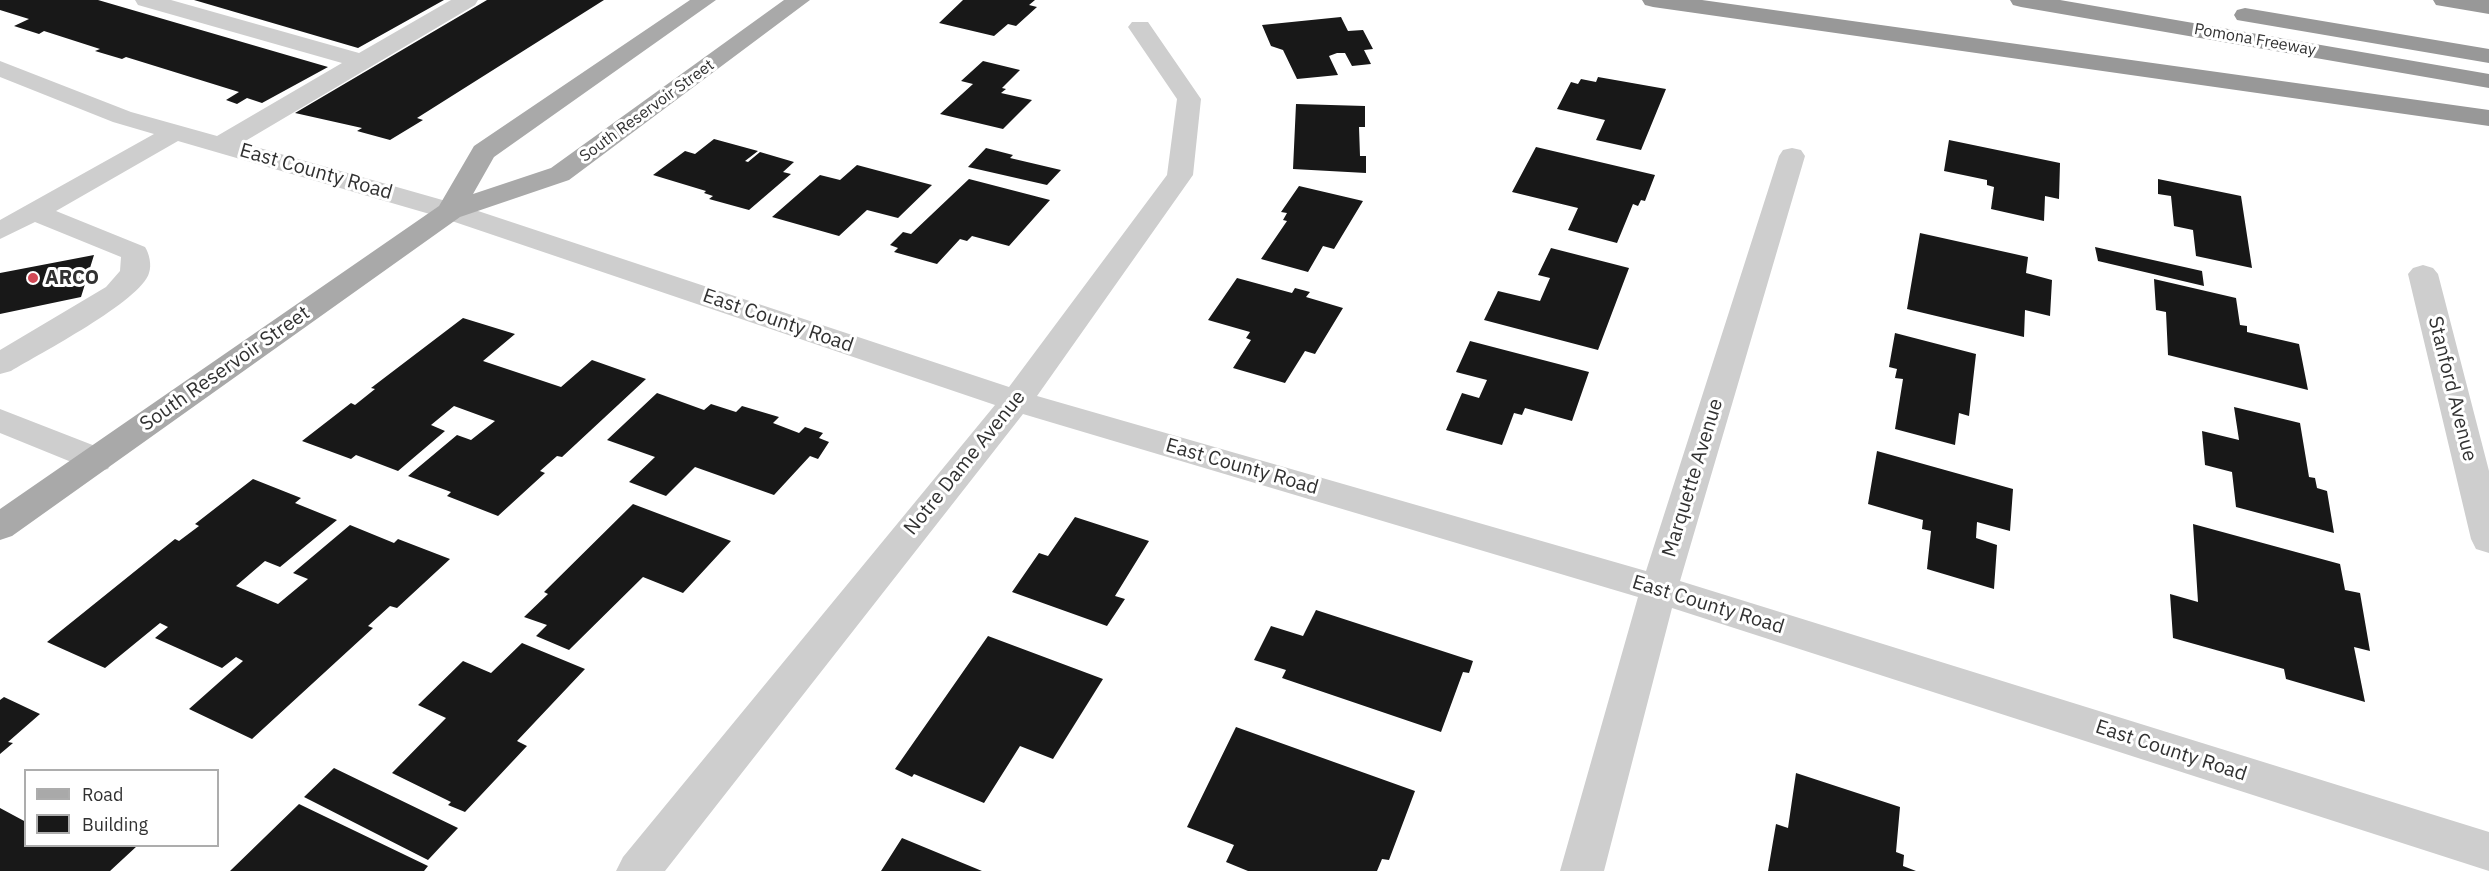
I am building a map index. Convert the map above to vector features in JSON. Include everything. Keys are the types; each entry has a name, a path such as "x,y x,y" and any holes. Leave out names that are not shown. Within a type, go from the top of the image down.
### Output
{"highway":[{"path":"1653,0 2297,88 2489,118"},
{"name":"Pomona Freeway","path":"2021,0 2489,81"},
{"path":"2285,0 2353,11"},
{"path":"2444,0 2489,7"},
{"path":"2221,11 2489,56"}],"main road":[{"name":"South Reservoir Street","path":"450,211 483,152 705,0"},
{"name":"South Reservoir Street","path":"0,527 450,211 560,174 799,0"}],"street":[{"path":"146,0 362,61"},
{"path":"220,145 467,0"},
{"name":"Notre Dame Avenue","path":"638,871 1016,401 1180,175 1189,99 1140,27"},
{"path":"0,87 11,72"},
{"name":"East County Road","path":"11,72 122,117 450,211 1016,401 1659,589 2489,852"},
{"path":"0,231 176,132"},
{"name":"Marquette Avenue","path":"1582,871 1659,589 1792,156"},
{"path":"0,364 116,294 135,273 135,253 34,212"},
{"name":"Stanford Avenue","path":"2423,274 2489,539"},
{"path":"0,420 96,460"}],"building":[{"path":"0,0 98,0 328,67 262,103 247,98 237,104 226,100 239,92 126,57 122,59 95,51 100,49 44,31 39,34 14,26 29,19 0,10"},
{"path":"194,0 444,0 358,48"},
{"path":"487,0 604,0 417,118 423,120 390,140 357,131 362,128 295,113"},
{"path":"963,0 1035,0 1029,5 1037,7 1016,26 1008,24 994,36 939,23"},
{"path":"1341,17 1348,31 1363,30 1373,49 1364,50 1371,64 1352,66 1345,53 1329,56 1338,75 1297,79 1283,50 1271,46 1262,25"},
{"path":"983,61 1020,70 1002,88 1006,89 1001,93 1032,100 1003,129 940,114 973,84 961,81"},
{"path":"1598,77 1666,89 1641,150 1596,140 1605,120 1557,109 1571,82 1578,84 1581,79 1596,82"},
{"path":"1296,104 1365,106 1365,127 1359,127 1360,156 1366,156 1366,173 1293,169"},
{"path":"714,139 758,151 745,161 748,162 760,152 794,162 783,172 791,174 749,210 709,199 713,196 704,193 706,191 653,175 685,151 695,154"},
{"path":"1949,140 2060,163 2059,199 2045,196 2044,221 1991,209 1994,187 1987,185 1987,180 1944,171"},
{"path":"1536,147 1655,175 1645,201 1641,200 1638,206 1633,204 1617,243 1568,230 1578,208 1512,192"},
{"path":"986,148 1013,155 1010,158 1061,170 1047,185 968,167"},
{"path":"857,165 932,185 898,218 867,210 839,236 772,217 820,175 840,180"},
{"path":"969,179 1050,200 1009,246 972,236 967,241 960,239 937,264 894,252 898,248 890,245 903,232 911,234"},
{"path":"2158,179 2241,196 2252,268 2196,256 2193,230 2174,226 2171,196 2158,194"},
{"path":"1299,186 1363,201 1334,249 1323,246 1308,272 1261,259 1287,221 1283,220 1287,213 1281,212"},
{"path":"1920,233 2028,257 2026,273 2052,280 2050,316 2025,310 2024,337 1907,309"},
{"path":"2095,247 2202,271 2204,286 2098,261"},
{"path":"1551,248 1629,268 1598,350 1484,320 1498,291 1540,301 1550,278 1538,275"},
{"path":"94,255 81,297 0,314 0,273"},
{"path":"1237,278 1292,293 1295,288 1310,292 1306,297 1343,308 1315,354 1305,351 1285,383 1233,368 1251,340 1246,338 1250,332 1208,320"},
{"path":"2154,279 2236,298 2240,325 2247,326 2247,332 2299,344 2308,390 2168,355 2166,312 2156,310"},
{"path":"463,318 515,334 483,361 561,387 592,360 646,379 562,457 557,456 540,471 545,473 498,516 447,496 451,492 408,476 457,435 471,440 495,421 454,406 431,425 445,431 398,471 356,455 351,459 302,441 351,403 355,405 375,389 371,388"},
{"path":"1895,333 1976,354 1969,416 1959,413 1955,445 1895,429 1903,379 1895,378 1897,369 1889,367"},
{"path":"1470,341 1589,372 1572,421 1525,408 1522,415 1514,413 1502,445 1446,430 1462,393 1479,398 1487,380 1456,372"},
{"path":"657,393 704,410 711,404 736,412 742,406 779,417 773,423 799,433 805,427 823,433 819,438 829,442 818,459 810,456 774,495 695,467 666,496 629,482 655,457 607,440"},
{"path":"2234,407 2300,423 2309,477 2315,478 2317,488 2327,491 2334,533 2236,507 2232,472 2205,465 2202,431 2239,440"},
{"path":"1877,451 2013,489 2010,531 1977,522 1976,538 1997,545 1994,589 1927,569 1931,531 1922,529 1923,520 1868,504"},
{"path":"253,479 301,498 295,503 337,520 280,567 265,561 236,586 278,604 308,579 293,573 350,525 394,543 398,539 450,559 397,608 390,606 368,626 373,628 252,739 189,709 243,661 236,657 222,668 155,638 168,627 160,623 105,668 47,642 175,539 179,541 199,526 195,524"},
{"path":"633,504 731,541 683,593 643,577 569,650 536,636 547,625 524,617 548,594 544,592"},
{"path":"1075,517 1149,541 1115,596 1125,599 1107,626 1012,592 1039,553 1048,556"},
{"path":"2193,524 2340,564 2345,590 2360,593 2370,651 2354,647 2365,702 2286,679 2284,669 2173,638 2170,594 2198,602"},
{"path":"1316,610 1473,661 1469,673 1463,672 1441,732 1282,678 1286,670 1254,660 1271,626 1303,636"},
{"path":"988,636 1103,679 1053,759 1020,746 984,803 914,774 912,777 895,769"},
{"path":"522,643 585,669 517,741 527,746 465,812 448,805 451,802 392,773 446,718 418,705 463,661 491,673"},
{"path":"4,697 40,714 8,742 13,743 0,754 0,700"},
{"path":"1236,727 1415,791 1389,860 1382,859 1377,871 1248,871 1226,862 1234,845 1187,827"},
{"path":"334,768 458,828 428,860 304,797"},
{"path":"1796,773 1900,807 1896,852 1904,855 1903,866 1916,871 1768,871 1776,824 1788,828"},
{"path":"299,804 428,866 424,871 230,871"},
{"path":"0,808 24,821 24,847 136,847 110,871 0,871"},
{"path":"902,838 982,871 881,871"}],"place":[{"name":"ARCO","path":"33,278"}]}
